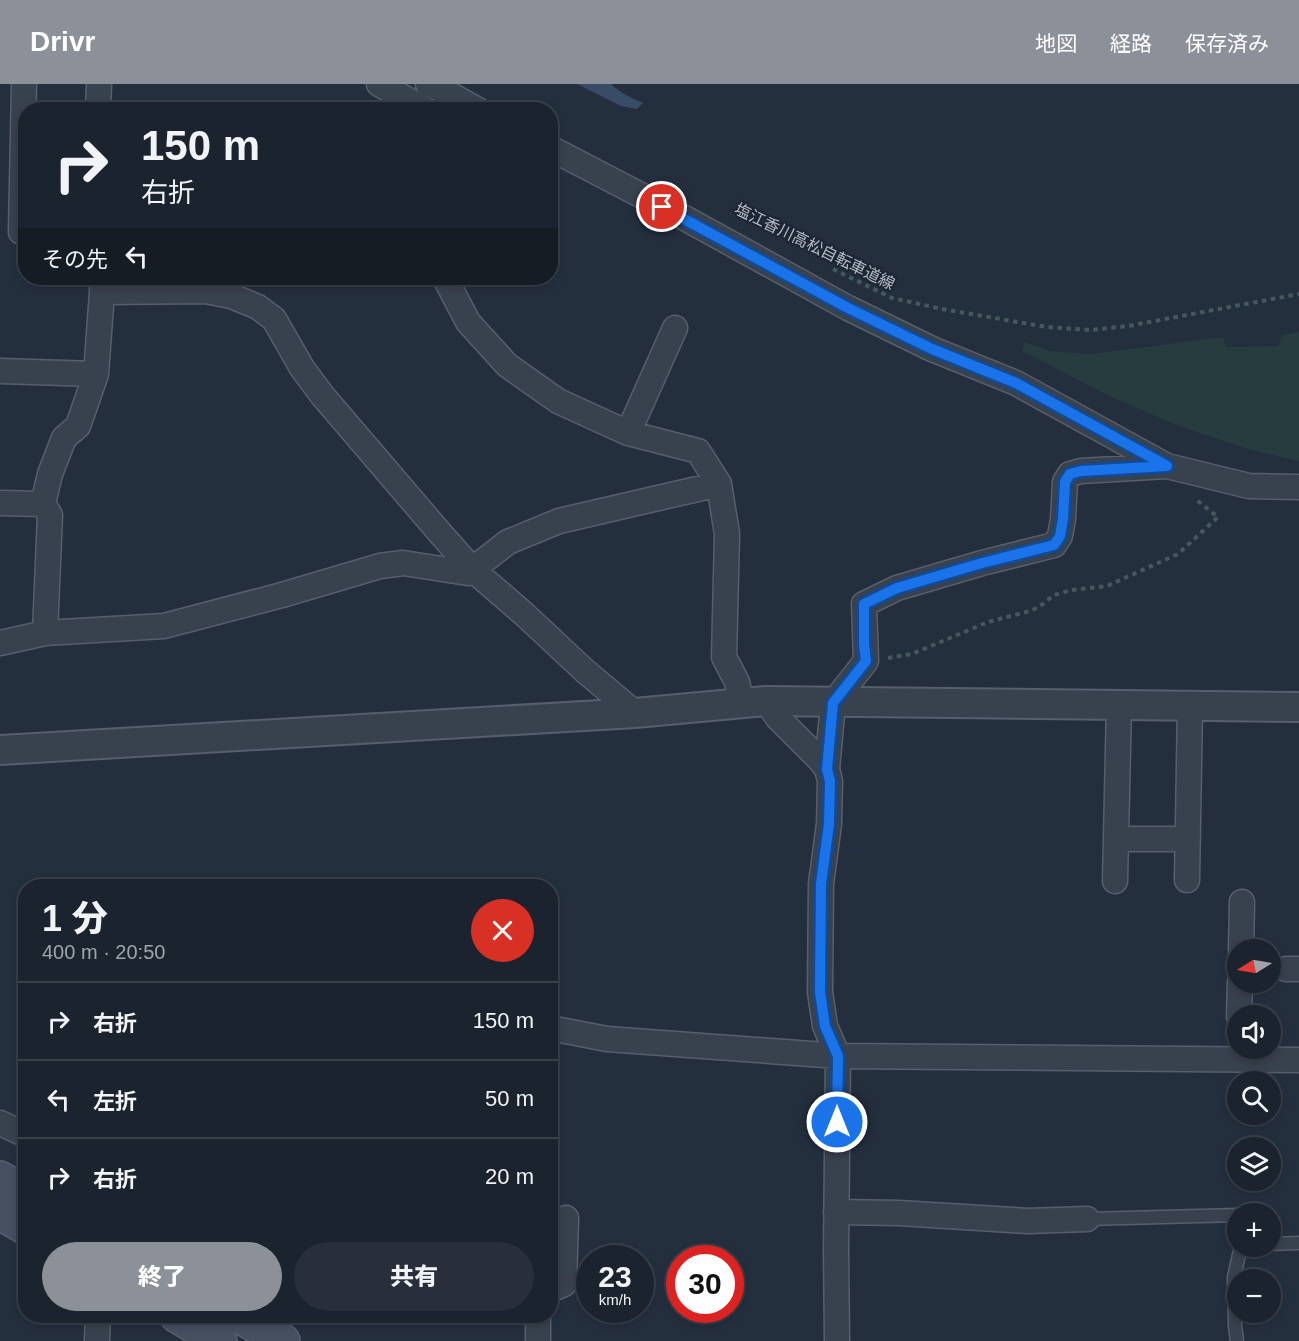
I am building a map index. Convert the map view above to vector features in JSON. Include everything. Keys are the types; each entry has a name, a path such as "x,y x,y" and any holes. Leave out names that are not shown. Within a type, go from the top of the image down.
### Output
{"main road":[{"path":"0,1178 18,1188"},
{"path":"0,1213 18,1223"},
{"path":"189,1323 220,1341"},
{"path":"251,1323 283,1341"}],"street":[{"path":"23,102 24,84"},
{"path":"98,102 99,84"},
{"path":"379,84 412,102"},
{"path":"428,84 464,102"},
{"path":"558,152 681,216 848,308 932,349 1016,383 1167,466 1249,486 1299,486"},
{"path":"15,232 18,183"},
{"path":"45,633 50,516 43,504 50,474 64,438 78,426 96,374 102,285 206,291 231,296 258,307 273,319 302,368 322,395 473,570 635,713"},
{"path":"449,285 468,322 507,365 558,401 628,433 698,451 719,484 727,534 724,657 737,682 754,702 778,718 827,769"},
{"path":"628,433 675,328"},
{"path":"0,371 96,374"},
{"path":"837,1341 838,1056 825,1026 820,992 821,884 829,824 830,781 827,769 833,703 866,661 864,604 897,588 1054,545 1060,536 1065,482 1070,474 1081,471 1167,466"},
{"path":"0,643 45,633 164,626 380,566 403,563 468,573 508,542 559,521 719,484"},
{"path":"0,503 43,504"},
{"path":"0,750 635,713 754,702 1299,707"},
{"path":"1115,881 1119,705"},
{"path":"1187,880 1190,706"},
{"path":"1116,839 1188,839"},
{"path":"1240,939 1242,902"},
{"path":"558,1030 607,1040 838,1056 1227,1054"},
{"path":"1281,1058 1299,1060"},
{"path":"0,1123 18,1131"},
{"path":"837,1212 899,1213 1028,1221 1087,1219"},
{"path":"558,1287 564,1284 566,1218"},
{"path":"98,1323 98,1341"},
{"path":"538,1323 538,1341"}],"lane":[{"path":"1087,1219 1227,1215"},
{"path":"1281,1244 1299,1243"},
{"path":"1238,1341 1235,1326 1234,1277 1239,1257"}],"path":[{"name":"塩江香川高松自転車道線","path":"823,264 892,298 1047,327 1090,330 1128,326 1299,294"},
{"path":"866,661 912,654 988,622 1030,611 1054,595 1072,590 1107,586 1178,554 1218,517 1192,497"}],"green space":[{"path":"1299,332 1299,461 1251,450 1184,428 1114,398 1022,351 1025,342 1049,351 1091,354 1223,337 1226,347 1278,346 1283,335"}],"water":[{"path":"577,84 611,84 622,93 643,103 637,109 621,106"}],"route":[{"path":"662,207 848,308 932,349 1016,383 1167,466 1081,471 1070,474 1065,482 1060,536 1054,545 897,588 864,604 866,661 833,703 827,769 830,781 829,824 821,884 820,992 825,1026 838,1056 837,1122"}]}
